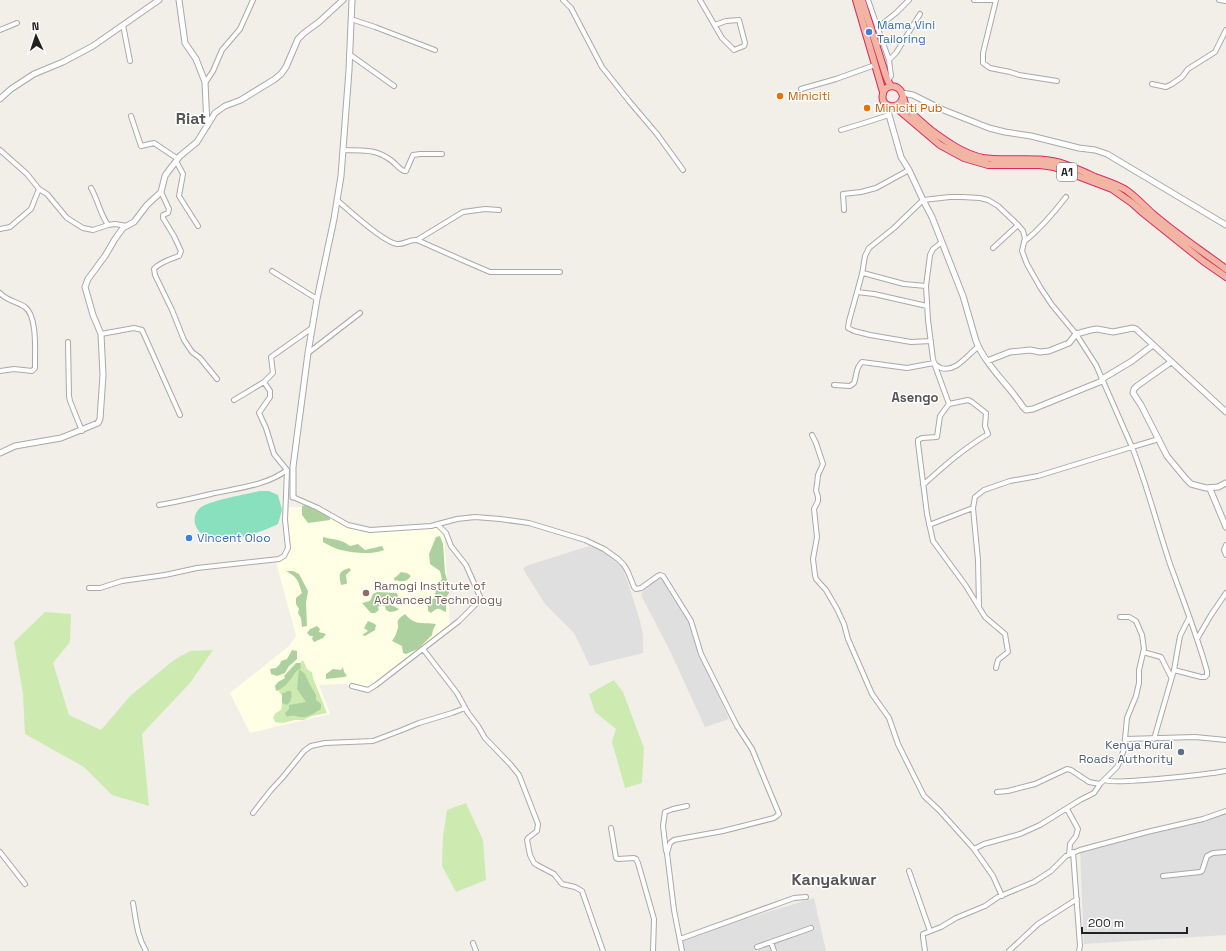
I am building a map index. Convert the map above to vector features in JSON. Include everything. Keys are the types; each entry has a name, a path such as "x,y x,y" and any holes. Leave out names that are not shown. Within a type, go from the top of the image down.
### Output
{"highway":[{"path":"856,0 876,65 883,92 882,98 885,104 891,106 900,103 902,95"},
{"path":"862,0 890,84 883,92"},
{"name":"A1","path":"890,84 898,88 909,109 928,127 952,145 967,153 982,158 1063,163 1114,184 1126,190 1141,202 1153,215 1226,269"},
{"name":"A1","path":"891,106 906,115 940,145 964,158 988,166 1054,167 1112,189 1226,277"}],"street":[{"path":"0,99 11,89 34,74 83,52 159,0"},
{"path":"179,0 185,43 196,59 205,83 207,127"},
{"path":"205,83 213,71 222,50 240,29 253,0"},
{"path":"0,453 15,446 61,438 98,424 100,419 103,375 101,334 85,287 88,279 123,228 137,219 147,205 161,192 165,176 177,160 197,142 215,113 225,106 240,100 281,74 286,67 298,39 343,0"},
{"path":"352,0 341,176 308,353 293,467 293,497 354,527 380,530 431,526 461,518 475,517 529,523 585,540 604,549 624,565 636,589 641,588 659,575 663,576 691,621 701,654 737,726 752,749 779,814 774,818 753,824 674,840 670,844 667,853"},
{"path":"563,0 571,8 602,67 657,134 683,170"},
{"path":"700,0 722,38 736,50 745,45 740,20 726,21 715,24"},
{"path":"868,0 889,60 891,74 890,84"},
{"path":"877,28 896,13 909,0"},
{"path":"974,0 995,0 983,53 983,63 990,68 1012,72 1019,75 1057,81"},
{"path":"1219,0 1226,1"},
{"path":"889,60 896,53 920,14"},
{"path":"351,20 375,27 435,50"},
{"path":"0,30 17,24"},
{"path":"123,25 130,61"},
{"path":"1152,84 1166,87 1182,77 1188,69 1215,52 1226,30"},
{"path":"349,54 394,86"},
{"path":"801,89 876,65"},
{"path":"902,95 913,95 941,109 990,128 1032,136 1079,148 1096,150 1107,154 1226,225"},
{"path":"891,106 889,115 901,156 932,217 963,296 978,347 1023,408 1026,410 1033,409 1102,380 1132,361 1153,345"},
{"path":"841,130 889,115"},
{"path":"131,116 141,146 154,143 177,160 183,174 179,196 198,226"},
{"path":"0,150 27,174 39,189 47,194 67,218 83,228 93,230 114,224 127,226"},
{"path":"343,150 378,152 393,161 401,170 404,171 406,171 413,155 442,154"},
{"path":"844,210 843,194 861,192 876,188 909,170"},
{"path":"91,188 96,196 102,216 108,225"},
{"path":"0,229 10,227 31,208 39,189"},
{"path":"161,192 169,209 168,213 163,215 163,218 181,251 179,256 156,266 154,269 155,275 172,310 184,340 192,352 200,358 217,379"},
{"path":"1024,242 1039,230 1066,196"},
{"path":"930,341 911,342 870,335 849,329 849,321 865,256 871,246 894,228 923,200 950,197 980,198 988,200 998,206 1023,231 1023,254 1031,273 1052,305 1076,334 1096,365 1142,472 1164,545 1205,663 1207,675 1201,678 1174,670"},
{"path":"337,200 354,216 390,242 397,245 411,240 417,240 490,272 560,272"},
{"path":"417,240 463,212 485,209 500,210"},
{"path":"993,248 1018,225"},
{"path":"942,242 933,249 930,255 926,286 932,359 949,404"},
{"path":"272,271 317,299"},
{"path":"862,273 904,284 926,286"},
{"path":"857,292 874,294 927,306"},
{"path":"0,293 5,299 21,305 29,311 33,322 35,362 35,368 32,371 14,369 0,371"},
{"path":"308,353 360,313"},
{"path":"101,334 134,328 142,330 180,415"},
{"path":"234,400 264,382 272,373 272,357 312,328"},
{"path":"987,361 1010,352 1030,350 1049,352 1069,343 1076,334 1097,329 1113,332 1133,328 1136,329 1226,412"},
{"path":"68,342 69,396 82,431"},
{"path":"834,385 850,386 854,383 858,366 862,362 907,368 934,363 946,369 951,368 969,356 978,347"},
{"path":"1171,362 1137,386 1133,391 1134,395 1141,405 1167,456 1191,484 1210,489 1226,483"},
{"path":"89,588 100,588 122,581 165,575 197,568 281,558 286,553 288,548 285,520 287,470 274,454 266,428 259,413 270,397 264,382"},
{"path":"923,485 946,464 988,433 985,426 986,413 972,402 966,400 949,404 940,416 937,437 922,438 918,440 919,462 929,525 933,541 963,580 985,617 1003,631 1006,636 1008,652 998,660 996,668"},
{"path":"812,435 823,464 818,475 816,490 818,501 814,510 817,536 813,559 816,579 826,590 837,609 844,624 848,639 872,694 889,718 898,744 924,796 974,849 993,876 1002,896"},
{"path":"979,607 978,560 973,508 975,497 984,490 1010,480 1038,476 1159,439"},
{"path":"159,505 180,502 262,482 277,477 293,467"},
{"path":"1210,489 1226,528"},
{"path":"929,525 973,508"},
{"path":"352,686 369,690 459,621 482,598 466,565 452,546 446,533 438,524"},
{"path":"1226,545 1224,550 1226,555"},
{"path":"1197,639 1226,594"},
{"path":"974,849 984,844 1030,830 1067,809 1083,798 1094,793 1100,784 1119,764 1124,749 1127,722 1139,683 1139,670 1144,643 1136,621 1129,617 1120,617"},
{"path":"1154,739 1174,670 1180,636 1190,618"},
{"path":"423,649 457,693 485,738 519,775 538,824 537,831 527,840 530,855 537,865 554,874 562,884 582,891 603,951"},
{"path":"1143,652 1161,657 1172,677"},
{"path":"253,814 304,751 311,746 325,743 373,741 419,723 465,708"},
{"path":"1125,740 1195,737 1226,740"},
{"path":"997,792 1008,791 1035,784 1067,769 1089,782 1100,784"},
{"path":"1105,780 1110,782 1138,780 1226,771"},
{"path":"682,951 674,910 662,826 664,815 667,811 687,806"},
{"path":"1067,809 1078,829 1076,836 1070,844 1069,855"},
{"path":"925,951 922,935 942,927 956,918 985,906 1002,896 1044,876 1073,852 1203,819 1226,811"},
{"path":"611,828 616,858 634,858 638,862 654,919 654,951"},
{"path":"0,852 24,884"},
{"path":"1073,852 1080,946 1079,951"},
{"path":"1163,876 1200,872 1202,871 1207,856 1213,853 1226,852"},
{"path":"908,871 930,931"},
{"path":"680,939 794,898 806,897"},
{"path":"1009,951 1038,924 1077,900"},
{"path":"133,903 136,926 146,951"},
{"path":"757,947 811,928"},
{"path":"771,942 774,951"},
{"path":"473,944 476,951"}],"shaded area":[{"name":"Ramogi Institute of Advanced Technology","path":"289,507 323,507 352,524 362,532 438,526 444,534 450,625 368,688 345,684 319,685 330,714 250,733 230,693 289,646 296,636 276,562 284,559 290,547 288,516"},
{"path":"589,546 603,551 622,567 640,621 643,635 643,653 590,666 574,633 545,604 523,569 526,566"},
{"path":"662,576 686,615 698,650 729,719 705,727 670,651 641,595 647,584"},
{"path":"1226,814 1226,935 1084,944 1080,852"},
{"path":"814,898 826,951 683,951 682,938"}],"green space":[{"path":"259,491 269,491 278,495 282,510 278,524 246,536 220,540 209,538 201,533 195,524 197,511 205,505 219,500"},
{"path":"306,505 323,512 330,517 330,520 308,523 302,515 302,506"},
{"path":"440,536 443,544 445,573 449,586 449,593 446,598 446,612 436,609 431,613 428,611 428,602 434,598 438,585 442,579 440,571 430,564 429,554 436,537"},
{"path":"323,537 340,541 350,546 358,544 365,550 382,546 384,550 374,553 363,553 341,550 323,542"},
{"path":"349,568 351,570 346,575 347,583 341,585 340,574"},
{"path":"286,571 293,571 299,574 308,591 306,603 307,626 302,627 301,618 298,613 299,609 296,604 296,598 302,593 300,585 293,576"},
{"path":"401,572 407,573 411,576 405,581 395,581 394,578"},
{"path":"377,592 397,593 399,600 388,603 399,609 390,612 386,610 385,606 381,605 378,607 379,610 375,613 371,613 362,603 370,601 373,594"},
{"path":"45,612 71,614 70,642 53,663 69,715 101,730 130,696 174,660 190,651 213,650 190,683 142,734 149,806 112,795 84,767 25,734 23,694 14,642"},
{"path":"405,614 412,620 419,623 436,624 432,635 418,649 406,654 403,653 402,646 392,641 396,635 398,621"},
{"path":"368,621 376,625 375,630 365,636 362,635 368,631 364,628"},
{"path":"317,626 320,629 319,632 326,634 323,638 314,642 312,639 313,636 310,636 307,633 310,629"},
{"path":"292,650 297,651 297,659 289,666 285,673 277,676 271,674 270,669 276,668 281,661 287,659"},
{"path":"303,660 307,669 312,672 327,713 312,716 304,720 295,720 283,723 275,722 273,717 281,710 282,703 285,701 277,687"},
{"path":"296,663 300,663 301,668 285,686 276,691 275,686 278,682 285,678 284,676"},
{"path":"343,667 347,676 326,679 326,674 333,669 341,670"},
{"path":"299,669 305,674 316,695 316,700 321,704 321,709 306,717 287,717 285,713 289,709 289,705 306,702 297,689"},
{"path":"614,680 623,692 644,748 642,783 625,788 612,742 616,729 595,712 589,694"},
{"path":"291,691 292,695 291,700 287,705 282,703 282,693"},
{"path":"466,803 483,840 486,880 456,892 442,866 443,836 447,810"}],"place":[{"name":"Mama Vini Tailoring","path":"869,32"},
{"name":"Miniciti","path":"780,96"},
{"name":"Miniciti Pub","path":"867,108"},
{"name":"Vincent Oloo","path":"189,538"},
{"name":"Ramogi Institute of Advanced Technology","path":"366,593"},
{"name":"Kenya Rural Roads Authority","path":"1181,752"}],"district":[{"name":"Riat","path":"191,118"},
{"name":"Asengo","path":"915,397"},
{"name":"Kanyakwar","path":"834,879"}]}
